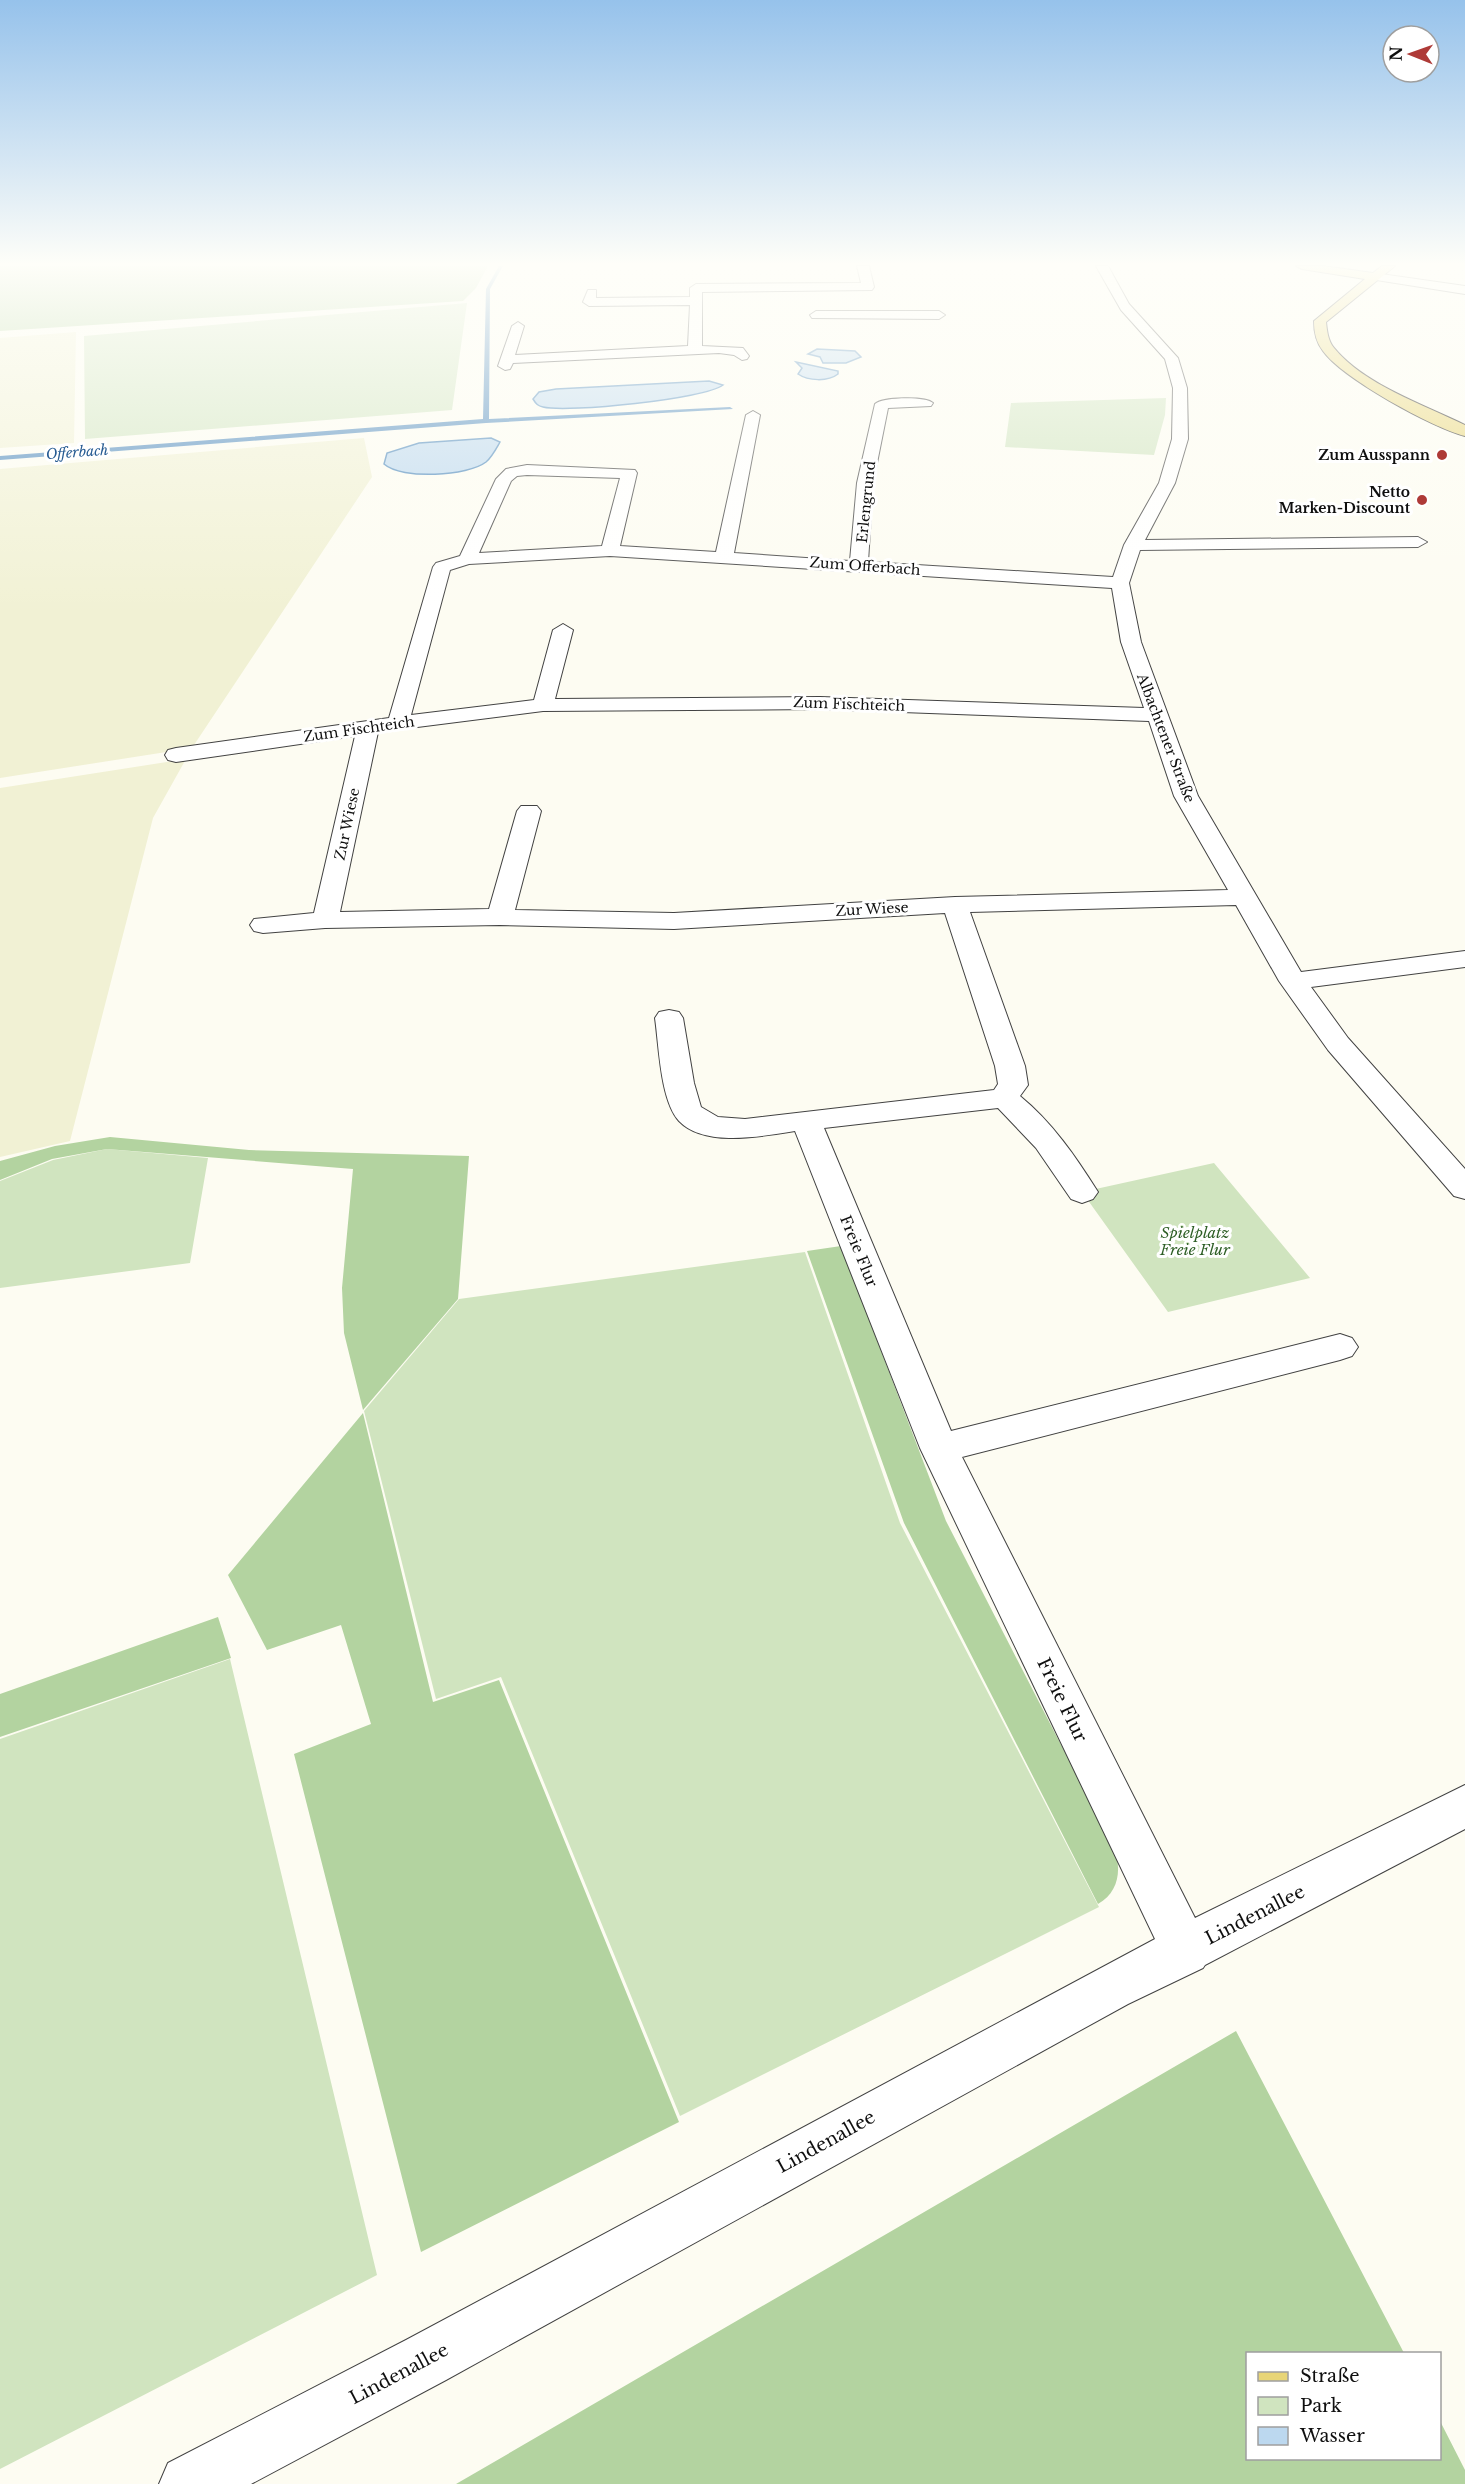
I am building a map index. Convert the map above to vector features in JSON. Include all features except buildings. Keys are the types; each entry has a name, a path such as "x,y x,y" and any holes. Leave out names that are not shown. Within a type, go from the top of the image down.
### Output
{"main road":[{"path":"1371,382 1465,431"}],"street":[{"name":"Albachtener Straße","path":"1178,382 1180,439 1167,483 1133,544 1120,583 1131,642 1155,716 1186,796 1293,981 1338,1044 1465,1189"},
{"name":"Erlengrund","path":"860,565 865,483 882,404 926,403"},
{"path":"724,557 753,415"},
{"path":"467,559 504,479 512,472 527,470 629,474 610,551"},
{"path":"1133,544 1418,542"},
{"name":"Zum Offerbach","path":"398,723 442,567 467,559 610,551 1120,583"},
{"path":"543,705 563,630"},
{"name":"Zum Fischteich","path":"176,755 543,705 820,703 1155,716"},
{"name":"Zur Wiese","path":"326,920 368,728"},
{"path":"500,917 529,811"},
{"name":"Zur Wiese","path":"263,925 326,920 500,917 674,921 955,905 1244,897"},
{"path":"669,1018 681,1085 689,1113 707,1126 727,1129 982,1102 1004,1097 1013,1085 1010,1066 955,905"},
{"path":"1293,981 1465,959"},
{"path":"1004,1097 1023,1113 1064,1163 1082,1192"},
{"name":"Freie Flur","path":"806,1120 939,1448 1186,1951"},
{"path":"939,1448 1340,1347"},
{"name":"Lindenallee","path":"189,2484 426,2360 1111,1987 1186,1951 1465,1806"}],"green space":[{"path":"0,382 75,382 74,443 0,448"},
{"path":"84,382 456,382 452,410 85,439"},
{"path":"1166,398 1165,415 1154,455 1005,447 1011,403"},
{"path":"364,438 372,477 192,748 0,778 0,469"},
{"path":"186,759 153,818 70,1141 0,1157 0,788"},
{"path":"110,1137 249,1150 469,1156 458,1299 363,1410 344,1333 342,1288 353,1169 107,1149 52,1159 0,1180 0,1161 55,1146"},
{"path":"107,1149 208,1158 190,1263 0,1288 0,1181 53,1160"},
{"name":"Spielplatz Freie Flur","path":"1214,1163 1310,1278 1168,1312 1082,1192"},
{"path":"841,1246 946,1521 1114,1848 1118,1864 1117,1879 1110,1893 1098,1904 904,1523 807,1251"},
{"path":"805,1252 900,1523 1099,1907 680,2116 501,1677 436,1699 364,1411 459,1299"},
{"path":"363,1413 433,1702 499,1680 679,2122 421,2252 294,1754 371,1724 341,1625 267,1650 228,1575"},
{"path":"218,1617 231,1658 0,1737 0,1694"},
{"path":"230,1659 377,2275 0,2469 0,1739"},
{"path":"1236,2031 1403,2352 1246,2352 1246,2460 1441,2460 1441,2423 1465,2470 1465,2484 456,2484"}],"water":[{"path":"691,382 712,382 723,385 691,395 635,404 557,408 540,406 533,399 539,392 556,389"},
{"path":"491,438 500,442 490,458 477,467 465,470 419,474 393,469 384,464 387,453 419,443"}],"waterway":[{"path":"486,421 487,382"},
{"name":"Offerbach","path":"486,421 730,409"},
{"name":"Offerbach","path":"0,458 486,421"}],"place":[{"name":"Zum Ausspann","path":"1442,455"},
{"name":"Netto Marken-Discount","path":"1422,500"}]}
